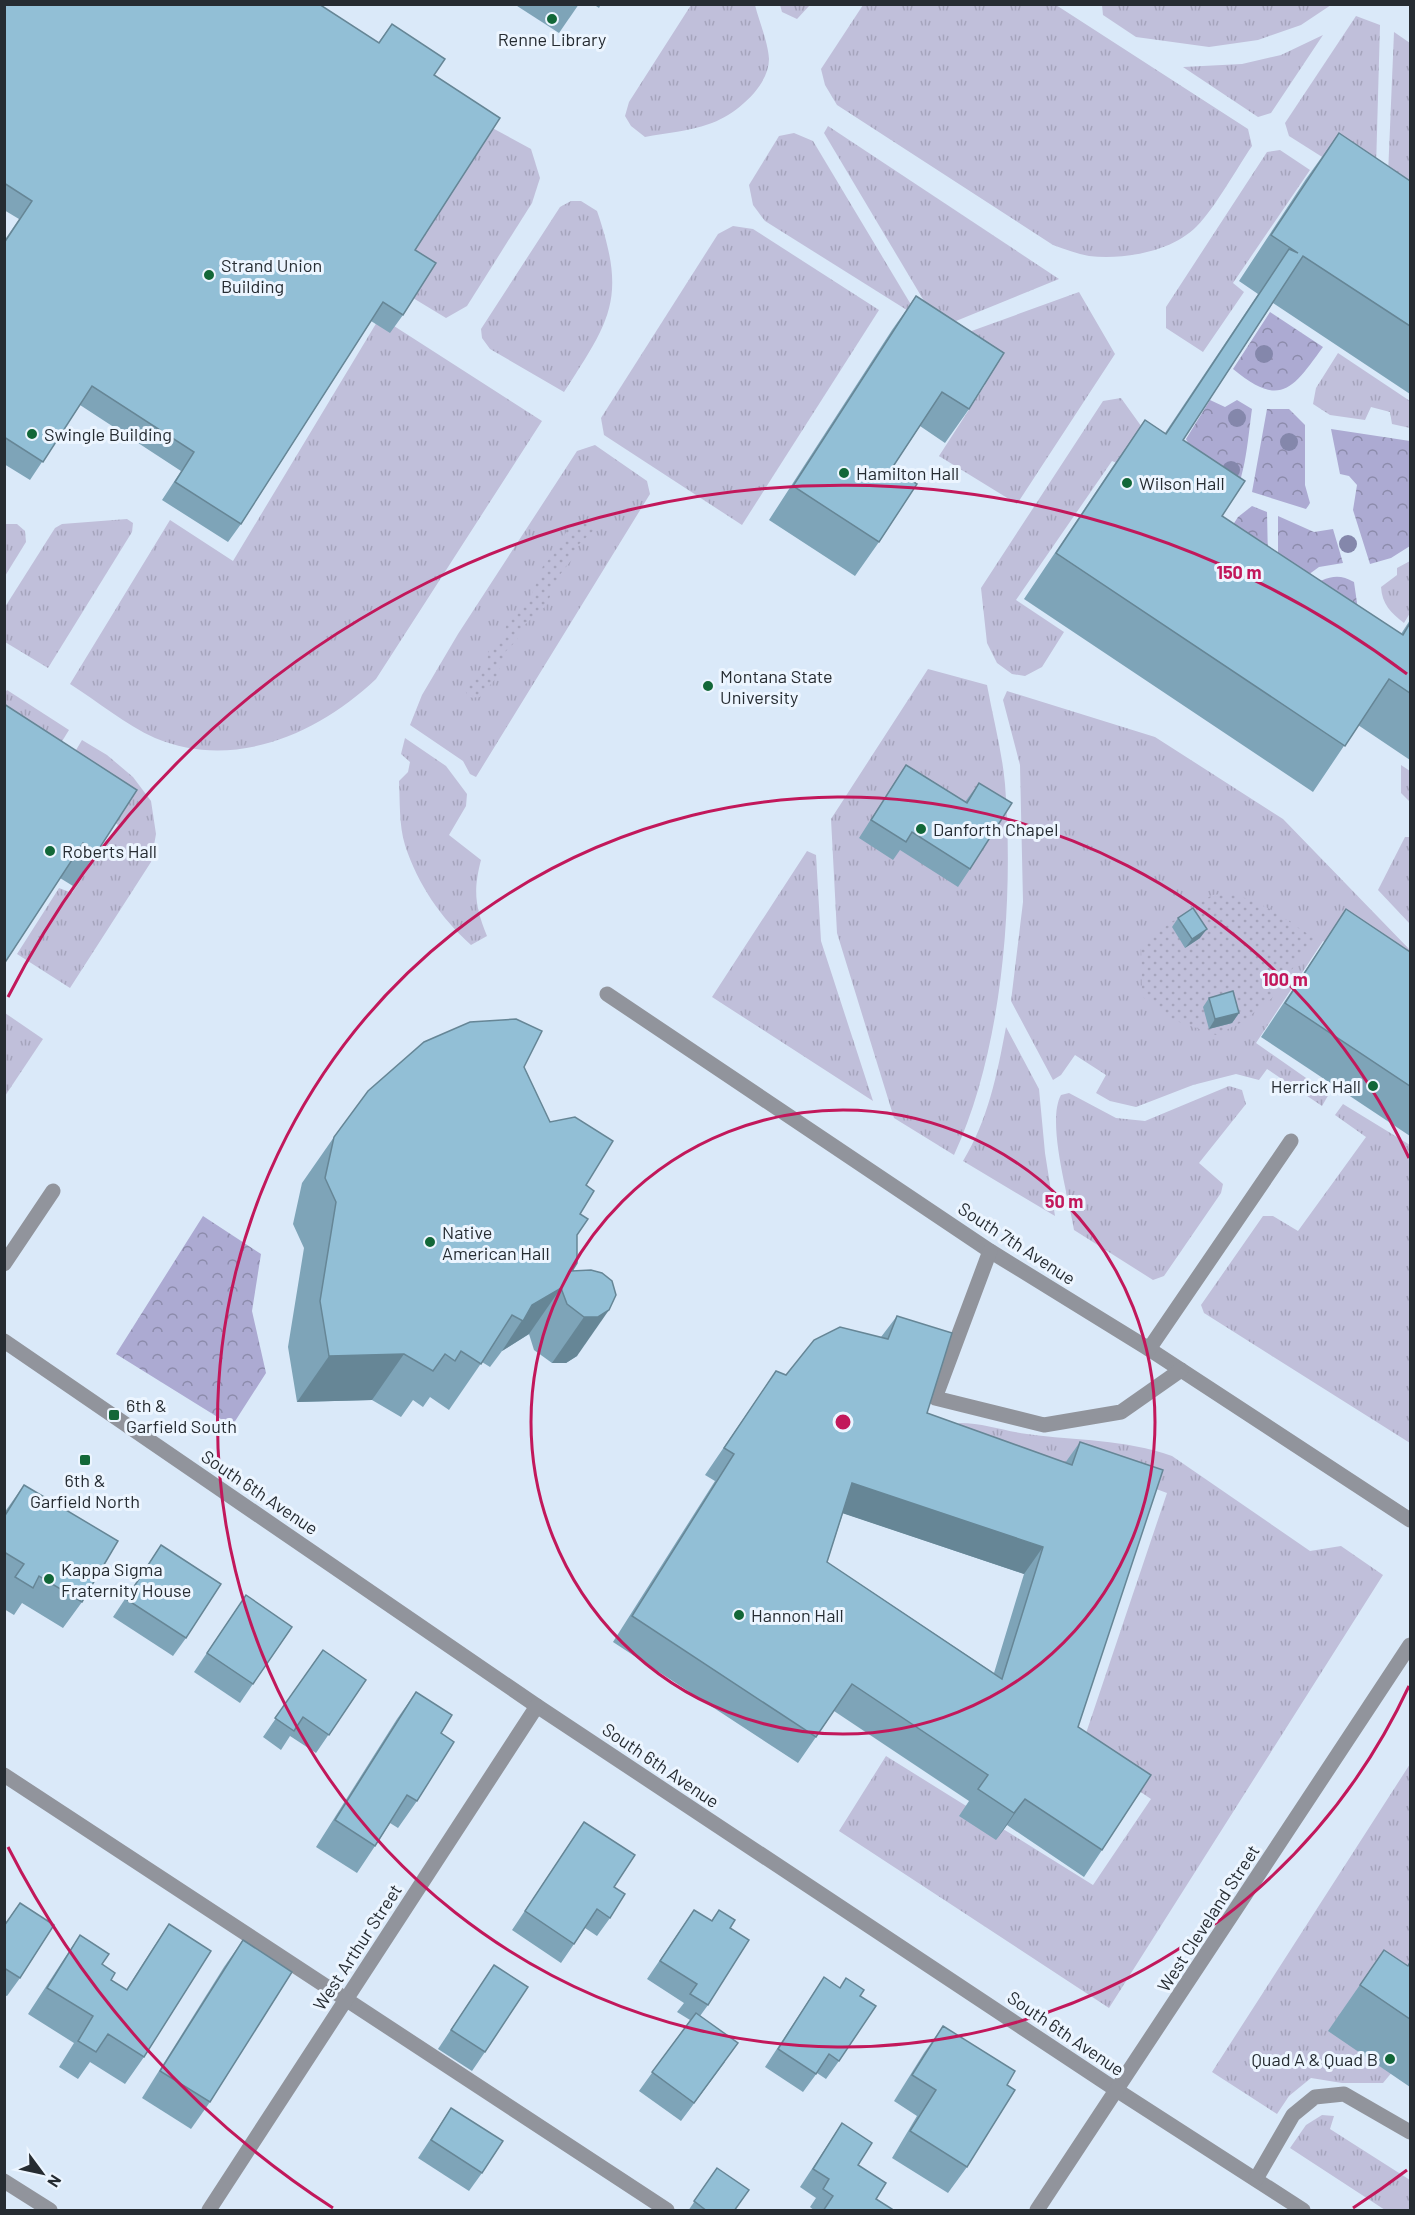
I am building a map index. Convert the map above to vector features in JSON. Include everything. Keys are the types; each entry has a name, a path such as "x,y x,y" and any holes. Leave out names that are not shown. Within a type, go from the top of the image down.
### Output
{"street":[{"name":"South 7th Avenue","path":"607,994 990,1251 1182,1370 1410,1520"},
{"path":"1149,1349 1291,1141"},
{"path":"4,1264 53,1191"},
{"path":"990,1251 935,1398 1044,1425 1121,1412 1182,1370"},
{"name":"South 6th Avenue","path":"4,1341 537,1706 1303,2211"},
{"name":"West Cleveland Street","path":"1037,2211 1410,1646"},
{"name":"West Arthur Street","path":"209,2211 537,1706"},
{"path":"4,1775 667,2211"},
{"path":"1256,2178 1293,2115 1315,2097 1344,2094 1410,2132"},
{"path":"4,2181 50,2211"}],"green space":[{"path":"780,4 810,5 797,19 782,12"},
{"path":"1102,4 1331,5 1301,25 1258,40 1209,47 1136,37 1103,15"},
{"path":"691,5 755,5 768,52 767,70 757,90 739,107 719,120 694,128 645,137 631,126 625,116 629,102"},
{"path":"863,5 1056,5 1248,129 1252,146 1204,218 1187,235 1174,242 1146,252 1117,257 1089,256 1053,245 837,105 825,85 821,69"},
{"path":"1356,16 1380,25 1376,168 1357,179 1289,136 1285,123"},
{"path":"1394,32 1410,43 1410,189 1388,175"},
{"path":"1323,35 1271,113 1258,117 1183,67 1242,64 1281,55"},
{"path":"485,124 531,149 540,178 532,203 467,306 446,318 413,298 404,268"},
{"path":"828,126 1059,279 956,321 930,311 824,133"},
{"path":"794,133 813,141 916,313 910,312 765,221 753,205 749,185 779,136"},
{"path":"1280,150 1310,170 1233,283 1244,292 1203,352 1166,328 1166,307 1267,152"},
{"path":"571,201 581,201 597,211 611,266 612,287 603,326 564,392 490,349 482,338 481,329 560,207"},
{"path":"733,226 753,229 879,310 742,525 604,435 601,418 718,234"},
{"path":"1079,292 1115,354 1017,504 939,456 985,385 952,361 966,333"},
{"path":"1270,312 1323,347 1293,383 1284,389 1274,391 1249,381 1233,369"},
{"path":"380,317 542,421 376,679 353,699 301,731 273,742 244,748 215,750 185,747 144,733 70,684 170,520 233,561"},
{"path":"1338,353 1410,401 1410,428 1392,424 1390,412 1371,407 1365,420 1330,415 1313,404 1316,388"},
{"path":"1121,398 1149,437 1129,468 1112,461 1016,600 1064,632 1042,667 1025,676 1012,674 997,663 987,643 981,588 1103,401"},
{"path":"1210,400 1225,407 1237,400 1252,409 1241,479 1230,504 1222,511 1186,439"},
{"path":"1267,409 1289,409 1305,425 1305,485 1310,503 1306,509 1252,492"},
{"path":"1331,429 1410,441 1410,546 1391,558 1370,564 1353,510 1357,485 1349,476 1340,474"},
{"path":"595,445 647,481 650,494 476,777 470,774 463,761 410,725 422,695 458,634 577,451"},
{"path":"1252,506 1267,512 1268,559 1306,588 1324,579 1336,577 1354,582 1361,631 1206,566 1238,517"},
{"path":"1278,516 1314,532 1333,529 1343,563 1319,567 1308,575 1278,556"},
{"path":"127,519 133,523 132,532 48,668 5,642 5,607 55,528 62,524"},
{"path":"578,520 592,522 593,531 578,545 573,558 558,577 546,606 523,626 517,640 506,651 496,678 480,697 468,698 465,689 486,663 490,647 505,634 506,624 529,601 543,566 561,546 567,529"},
{"path":"5,524 17,524 25,531 26,542 5,576"},
{"path":"1410,561 1410,613 1404,623 1388,608 1381,587 1397,575 1397,568"},
{"path":"928,669 987,685 1005,784 1008,876 1001,973 984,1069 971,1113 954,1155 894,1118 837,933 831,819"},
{"path":"7,690 69,730 43,772 5,748 4,694"},
{"path":"1007,691 1155,737 1283,819 1410,950 1410,987 1406,994 1323,941 1256,1043 1329,1094 1322,1106 1267,1069 1259,1080 1236,1074 1193,1085 1136,1107 1110,1101 1096,1093 1106,1075 1075,1055 1061,1075 1053,1080 1011,1001 1023,902 1020,765 1003,700"},
{"path":"405,738 446,766 467,794 466,806 449,835 481,860 476,898 487,936 471,945 450,924 432,900 410,860 405,845 401,822 399,781 408,772 410,762 401,754"},
{"path":"82,740 107,755 133,777 151,801 156,834 151,862 70,988 17,954 59,888 72,893 118,825 57,782"},
{"path":"1401,765 1410,771 1410,802 1401,793"},
{"path":"1405,837 1410,837 1410,924 1378,890"},
{"path":"807,851 816,855 821,941 873,1101 712,997"},
{"path":"1233,893 1270,909 1314,938 1272,998 1242,1022 1216,1035 1165,1017 1142,996 1141,943 1212,895"},
{"path":"5,1013 43,1039 5,1096"},
{"path":"1006,1027 1039,1089 1045,1153 1055,1216 963,1161 985,1113 995,1080"},
{"path":"1229,1086 1242,1090 1246,1104 1199,1163 1223,1184 1221,1193 1164,1276 1153,1280 1074,1230 1057,1141 1057,1107 1061,1095 1069,1093 1116,1118 1145,1121"},
{"path":"1343,1104 1410,1145 1410,1443 1204,1313 1201,1305 1263,1216 1273,1216 1298,1231 1366,1137 1335,1115"},
{"path":"203,1216 261,1254 252,1311 266,1373 232,1426 116,1354"},
{"path":"960,1423 1027,1434 1119,1443 1172,1456 1310,1551 1341,1546 1383,1575 1109,2008 839,1831 886,1756 1093,1885 1151,1799 1080,1751 1167,1493 1083,1462 1075,1481 948,1428"},
{"path":"1410,1764 1410,2071 1398,2065 1383,2083 1342,2083 1311,2078 1289,2096 1277,2114 1212,2072"},
{"path":"1322,2115 1334,2116 1330,2129 1410,2180 1410,2210 1385,2210 1290,2148 1306,2125"}],"building":[{"name":"Strand Union Building","path":"4,4 319,4 379,43 392,24 445,59 434,75 500,118 415,250 436,263 403,315 383,302 241,524 175,482 194,452 92,386 43,462 4,437 4,243 32,201 4,183"},
{"path":"1339,133 1410,181 1410,326 1303,256 1183,440 1245,481 1222,516 1403,635 1410,623 1410,693 1389,679 1345,746 1056,553 1145,420 1166,434 1289,249 1298,253 1271,235"},
{"name":"Hamilton Hall","path":"916,296 1004,353 969,409 942,392 892,468 917,484 879,542 793,486"},
{"name":"Roberts Hall","path":"4,704 137,790 97,852 83,843 4,964"},
{"path":"906,765 967,803 979,783 1012,803 970,869 912,832 906,842 871,820"},
{"path":"1193,908 1207,929 1192,939 1178,918"},
{"path":"1346,909 1410,952 1410,1086 1285,1003"},
{"path":"1233,991 1239,1013 1215,1019 1209,998"},
{"name":"Native American Hall","path":"516,1019 542,1031 524,1067 550,1122 575,1117 613,1141 586,1185 594,1191 580,1214 588,1219 577,1235 577,1263 572,1271 591,1270 602,1273 612,1281 616,1295 609,1310 598,1317 584,1317 567,1304 561,1288 532,1305 523,1321 512,1315 481,1364 461,1351 455,1361 445,1354 433,1371 404,1354 329,1356 320,1301 336,1202 325,1178 334,1137 368,1091 424,1042 470,1022"},
{"name":"Hannon Hall","path":"897,1316 952,1333 927,1413 1072,1465 1080,1442 1163,1470 1078,1727 1151,1775 1102,1850 1025,1799 1014,1813 978,1789 988,1775 852,1684 816,1737 632,1616 734,1454 724,1448 776,1371 786,1375 814,1340 840,1327 888,1339","holes":["852,1483 1043,1547 1002,1679 827,1562"]},
{"path":"24,1485 118,1541 82,1602 39,1576 33,1588 15,1577 24,1564 4,1552 4,1517"},
{"path":"161,1545 221,1584 186,1638 126,1599"},
{"path":"246,1595 292,1627 253,1684 207,1653"},
{"path":"323,1650 366,1680 329,1735 303,1717 294,1731 275,1718"},
{"path":"416,1692 452,1715 441,1733 454,1742 417,1801 407,1795 375,1846 335,1820"},
{"path":"584,1822 635,1855 614,1887 625,1894 610,1918 597,1909 574,1944 525,1911"},
{"path":"20,1903 54,1925 20,1978 4,1968 4,1926"},
{"path":"694,1910 712,1921 719,1910 735,1920 730,1928 749,1940 708,2005 690,1994 697,1984 660,1961"},
{"path":"169,1924 211,1951 144,2057 108,2034 96,2052 78,2041 93,2016 47,1988 80,1935 109,1954 102,1964 115,1973 111,1980 127,1990"},
{"path":"243,1940 292,1972 210,2102 160,2071"},
{"path":"1384,1950 1408,1966 1410,1962 1410,2019 1360,1985"},
{"path":"494,1965 528,1987 485,2052 451,2030"},
{"path":"824,1977 840,1988 846,1978 864,1990 860,1996 876,2006 839,2061 829,2054 816,2074 778,2049"},
{"path":"696,2013 738,2043 694,2103 652,2072"},
{"path":"943,2026 1015,2071 1007,2085 1015,2090 967,2167 910,2131 936,2090 912,2075"},
{"path":"451,2108 503,2141 482,2173 431,2140"},
{"path":"842,2123 872,2143 858,2165 886,2183 876,2199 892,2209 891,2211 823,2211 833,2196 823,2189 829,2179 813,2169"},
{"path":"717,2168 749,2190 734,2211 707,2211 694,2201"}],"place":[{"name":"Renne Library","path":"552,19"},
{"name":"Strand Union Building","path":"209,275"},
{"name":"Swingle Building","path":"32,434"},
{"name":"Hamilton Hall","path":"844,473"},
{"name":"Wilson Hall","path":"1127,483"},
{"name":"Montana State University","path":"708,686"},
{"name":"Danforth Chapel","path":"921,829"},
{"name":"Roberts Hall","path":"50,851"},
{"name":"Herrick Hall","path":"1373,1086"},
{"name":"Native American Hall","path":"430,1242"},
{"name":"6th & Garfield South","path":"114,1415"},
{"name":"6th & Garfield North","path":"85,1460"},
{"name":"Kappa Sigma Fraternity House","path":"49,1579"},
{"name":"Hannon Hall","path":"739,1615"},
{"name":"Quad A & Quad B","path":"1390,2059"}]}
